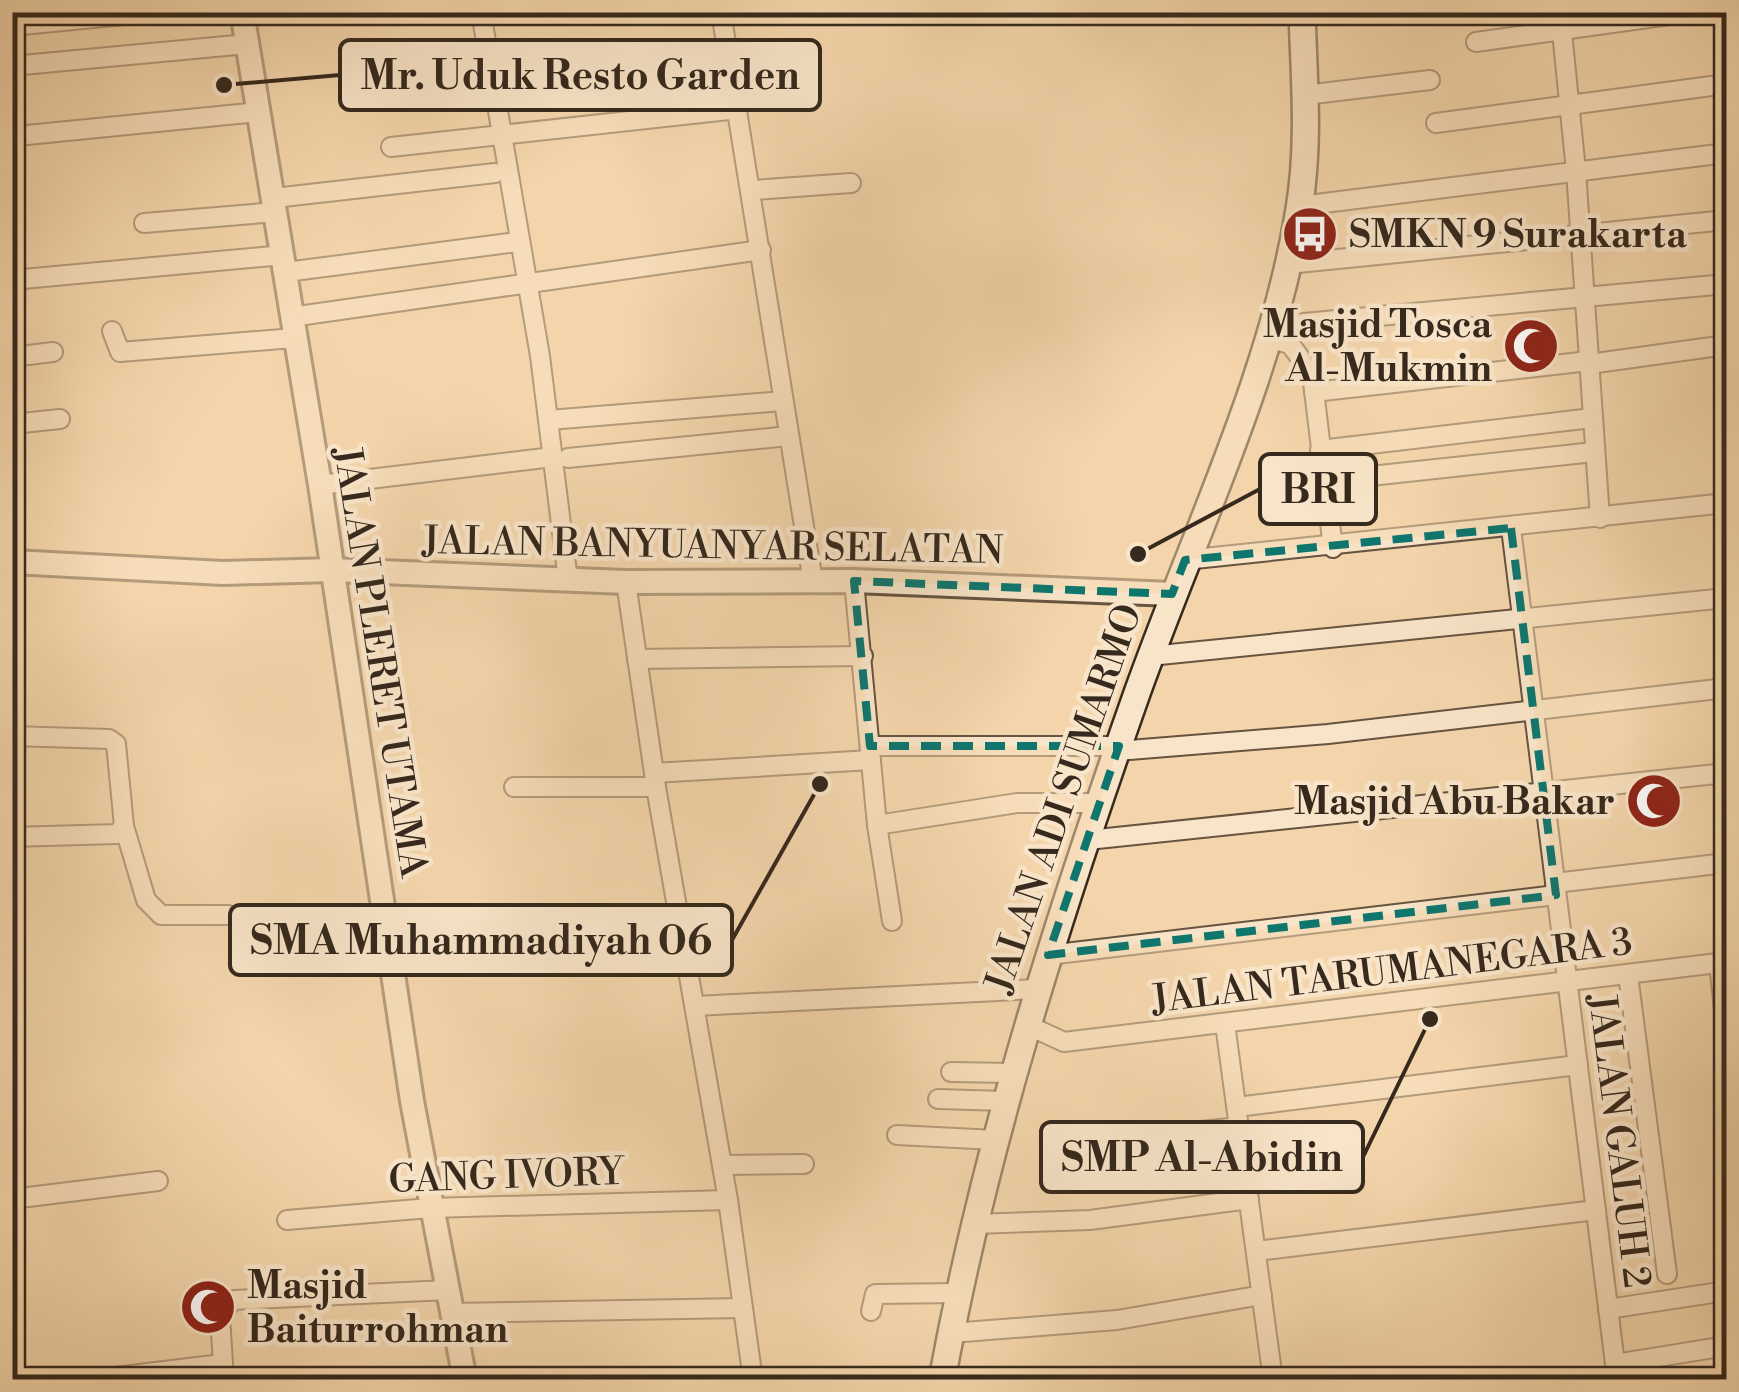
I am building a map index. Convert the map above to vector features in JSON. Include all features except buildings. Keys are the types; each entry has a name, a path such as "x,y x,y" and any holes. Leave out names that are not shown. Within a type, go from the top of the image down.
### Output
{"main road":[{"name":"JALAN ADI SUMARMO","path":"942,1380 958,1293 1022,1035 1150,656 1269,332 1288,264 1300,206 1305,95 1302,12"}],"street":[{"path":"12,26 155,12"},
{"name":"JALAN PLERET UTAMA","path":"242,12 320,485 430,1208 464,1380"},
{"path":"481,12 524,282 549,420 560,458 568,580"},
{"path":"722,12 814,582"},
{"path":"1476,42 1561,22 1691,12"},
{"path":"1561,22 1576,171 1600,518"},
{"path":"12,66 247,44"},
{"path":"1305,95 1430,80"},
{"path":"1436,123 1726,84"},
{"path":"391,147 738,108"},
{"path":"28,135 258,112"},
{"path":"1300,206 1726,153"},
{"path":"144,223 495,173"},
{"path":"752,190 851,183"},
{"path":"1288,264 1726,220"},
{"path":"12,280 284,264 517,242"},
{"path":"112,330 120,352 293,328 524,282 761,250"},
{"path":"1269,332 1726,284"},
{"path":"1269,332 1303,356 1314,392 1333,548"},
{"path":"1314,392 1726,345"},
{"path":"12,357 53,352"},
{"path":"549,420 783,400"},
{"path":"1320,450 1592,418"},
{"path":"12,424 60,419"},
{"path":"320,485 788,436"},
{"path":"1324,481 1594,452"},
{"path":"1185,560 1333,548 1726,504"},
{"name":"JALAN GALUH 2","path":"1511,528 1616,1372"},
{"name":"JALAN BANYUANYAR SELATAN","path":"12,562 223,573 332,570 626,582 854,581 1172,594"},
{"path":"854,581 877,825 892,921"},
{"path":"626,582 655,780 728,1200 753,1380"},
{"path":"1150,656 1726,598"},
{"path":"636,659 862,656"},
{"path":"514,786 655,780 871,753 1118,749 1726,688"},
{"path":"12,736 114,742 119,748 124,826 146,900 161,915 228,915"},
{"path":"1088,840 1726,774"},
{"path":"877,825 1017,803 1100,803"},
{"path":"12,837 117,834 124,826"},
{"path":"1048,955 1726,864"},
{"path":"1723,962 1726,1029"},
{"name":"JALAN TARUMANEGARA 3","path":"1022,1035 1064,1042 1723,962"},
{"path":"1628,974 1668,1274"},
{"path":"695,1006 1037,990"},
{"path":"1225,1024 1273,1380"},
{"path":"1237,1107 1578,1065"},
{"path":"951,1072 1012,1073"},
{"path":"938,1100 1004,1101"},
{"path":"1083,1143 1240,1128"},
{"path":"897,1135 995,1140"},
{"path":"722,1165 804,1164"},
{"path":"12,1199 158,1182"},
{"path":"975,1224 1090,1220 1250,1199"},
{"name":"GANG IVORY","path":"287,1220 430,1208 728,1200"},
{"path":"1256,1251 1596,1210"},
{"path":"1608,1310 1726,1291"},
{"path":"870,1310 875,1294 958,1293"},
{"path":"950,1333 1117,1320 1262,1295"},
{"path":"90,1380 223,1372 220,1316 232,1300 742,1308"},
{"path":"1616,1372 1726,1346"}],"highlighted area":[{"path":"1511,528 1556,895 1048,955 1119,746 870,746 854,581 1172,594 1185,560"}],"place":[{"name":"Mr. Uduk Resto Garden","path":"224,85"},
{"name":"SMKN 9 Surakarta","path":"1310,234"},
{"name":"Masjid Tosca Al-Mukmin","path":"1531,346"},
{"name":"BRI","path":"1138,554"},
{"name":"SMA Muhammadiyah 06","path":"820,784"},
{"name":"Masjid Abu Bakar","path":"1654,801"},
{"name":"SMP Al-Abidin","path":"1430,1019"},
{"name":"Masjid Baiturrohman","path":"208,1307"}]}
